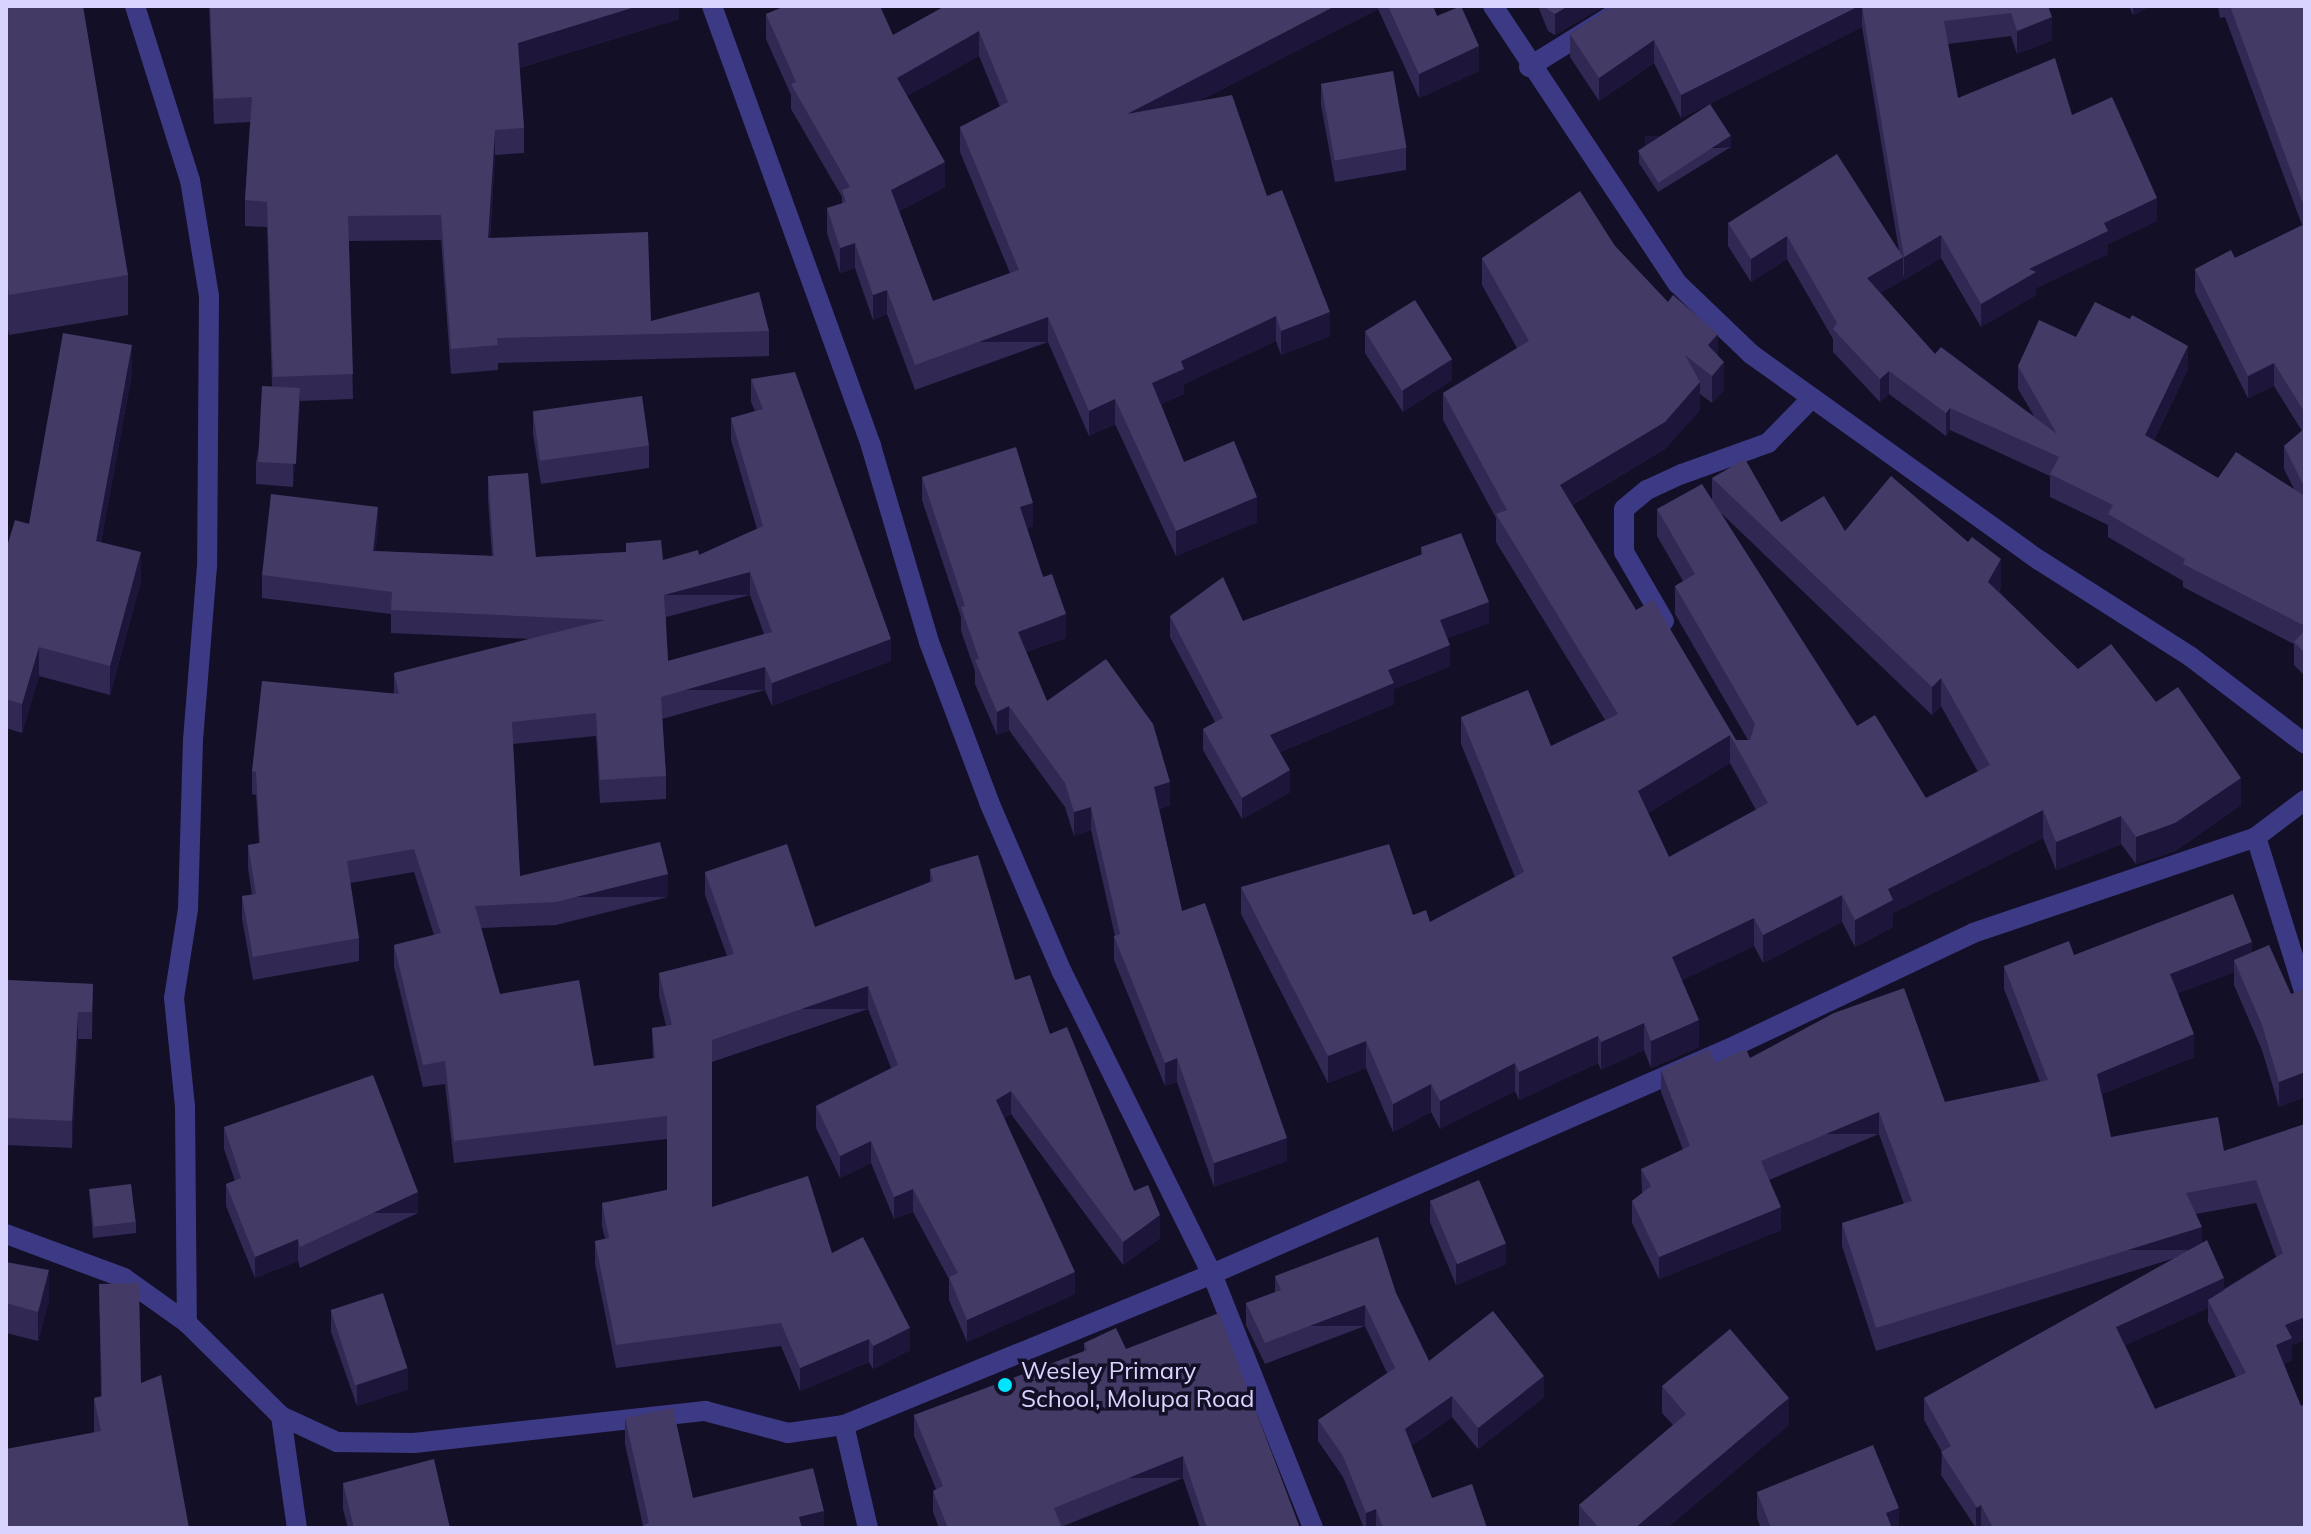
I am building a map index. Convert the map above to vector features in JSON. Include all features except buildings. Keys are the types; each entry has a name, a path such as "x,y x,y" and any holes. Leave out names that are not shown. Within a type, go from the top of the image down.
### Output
{"street":[{"path":"135,6 190,180 209,296 207,566 193,740 188,909 174,998 185,1107 187,1323"},
{"path":"712,6 871,446 929,642 989,802 1062,972 1212,1274 1313,1528"},
{"path":"1493,6 1529,67 1677,283 1751,354 2039,560 2191,657 2305,744"},
{"path":"1529,67 1627,6"},
{"path":"1674,638 1624,552 1624,509 1647,490 1768,443 1811,399"},
{"path":"6,1234 124,1278 187,1323 281,1416 337,1442 399,1443 705,1411 788,1433 844,1425 1212,1274 1728,1049 1973,933 2256,837 2305,800"},
{"path":"2256,837 2305,994"},
{"path":"281,1416 297,1528"},
{"path":"844,1425 868,1528"}],"place":[{"name":"Wesley Primary School, Molupa Road","path":"1005,1385"}]}
